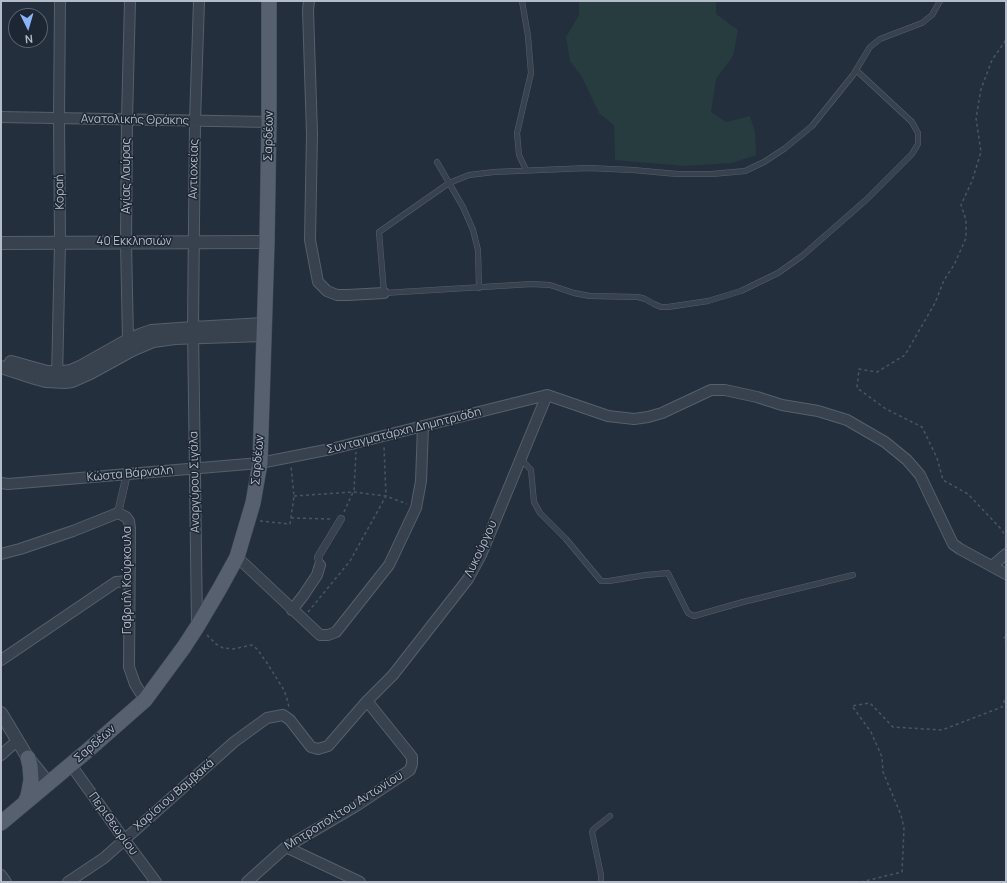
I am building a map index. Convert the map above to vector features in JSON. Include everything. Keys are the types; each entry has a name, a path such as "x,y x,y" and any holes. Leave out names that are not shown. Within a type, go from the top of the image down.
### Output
{"main road":[{"name":"Σαρδέων","path":"1,823 71,765 145,700 184,648 237,557 255,493 260,463 267,242 269,1"},
{"path":"25,803 31,780 28,758"}],"street":[{"name":"Κοραή","path":"57,377 60,243 60,1"},
{"name":"Αγίας Λαύρας","path":"130,1 126,242 130,345"},
{"name":"Αντιοχείας","path":"193,333 195,121 199,1"},
{"path":"309,1 308,10 312,134 310,240 318,282 327,291 337,294 348,295 384,293"},
{"name":"Ανατολικής Θράκης","path":"1,117 269,122"},
{"name":"40 Εκκλησιών","path":"1,244 267,242"},
{"path":"1,367 35,378 57,377 130,345 140,334 151,331 193,333 264,330"},
{"name":"Αναργύρου Σιγάλα","path":"193,333 197,627"},
{"path":"1,360 48,372 57,377"},
{"path":"547,395 608,416 634,419 662,413 711,390 724,390 782,405 818,411 847,420 885,442 907,460 920,474 953,544 1006,574"},
{"name":"Συνταγματάρχη Δημητριάδη","path":"260,463 290,458 384,436 547,395"},
{"name":"Λυκούργου","path":"286,718 311,747 318,749 328,746 367,701 393,675 468,579 481,555 547,395"},
{"path":"237,557 320,635 328,635 336,632 389,565 416,508 421,481 423,426"},
{"name":"Κώστα Βάρναλη","path":"1,483 8,484 260,463"},
{"path":"118,514 127,474"},
{"name":"Γαβριήλ Κούρκουλα","path":"1,554 73,531 118,514 126,517 130,528 129,667 135,684 145,700"},
{"path":"292,610 317,575 320,565 318,557 341,519"},
{"path":"992,566 1006,551"},
{"path":"1,660 116,582 129,581"},
{"name":"Μητροπολίτου Αντωνίου","path":"247,882 286,847 356,806 410,770 412,757 409,752 367,701"},
{"path":"1,713 28,758 52,781"},
{"name":"Χαρίσιου Βαμβακά","path":"68,882 104,858 234,742 267,718 286,718"},
{"path":"1,755 18,740"},
{"path":"18,740 34,754 52,781"},
{"name":"Περιθεωρίου","path":"71,765 124,840 156,882"},
{"path":"286,847 360,882"},
{"path":"1,875 6,882"}],"lane":[{"path":"522,1 528,36 531,73 517,133 519,155 526,170"},
{"path":"856,70 912,122 918,133 918,144 912,154 866,200 802,256 778,273 741,291 708,301 668,307 660,306 638,297 590,296 574,293 550,285 532,284 384,293 379,232 449,183 469,175 526,170 588,168 677,174 712,174 744,171 764,162 784,149 812,126 853,75 856,70 870,47 880,39 922,23 932,15 940,1"},
{"path":"437,162 463,208 473,230 478,250 478,288"},
{"path":"521,459 531,470 534,502 540,513 566,539 601,581 668,573 688,613 694,616 854,574"},
{"path":"601,882 592,832 610,816"}],"path":[{"path":"1006,40 992,60 981,89 976,118 981,152 972,181 961,205 966,220 966,238 954,265 944,280 936,303 905,355 877,372 859,369 857,388 886,409 922,427 937,458 943,480 968,494 1002,530 1006,538 1006,551"},
{"path":"303,619 350,561 386,496 384,436"},
{"path":"291,518 341,519 354,490 357,442"},
{"path":"248,520 290,524 294,496 290,458"},
{"path":"294,496 353,492 386,496 416,508"},
{"path":"197,627 216,644 223,648 233,649 252,645 257,649 284,690 288,702 286,718"},
{"path":"1006,636 1004,638 1006,643"},
{"path":"861,882 902,872 904,828 901,815 883,772 882,757 872,732 852,706 870,703 893,727 942,730 1002,707 1006,696"}],"green space":[{"path":"579,1 716,1 716,14 738,30 733,56 716,79 711,112 726,122 750,116 755,132 756,155 732,163 684,166 615,160 614,125 599,113 582,77 570,61 566,37 579,15"}]}
